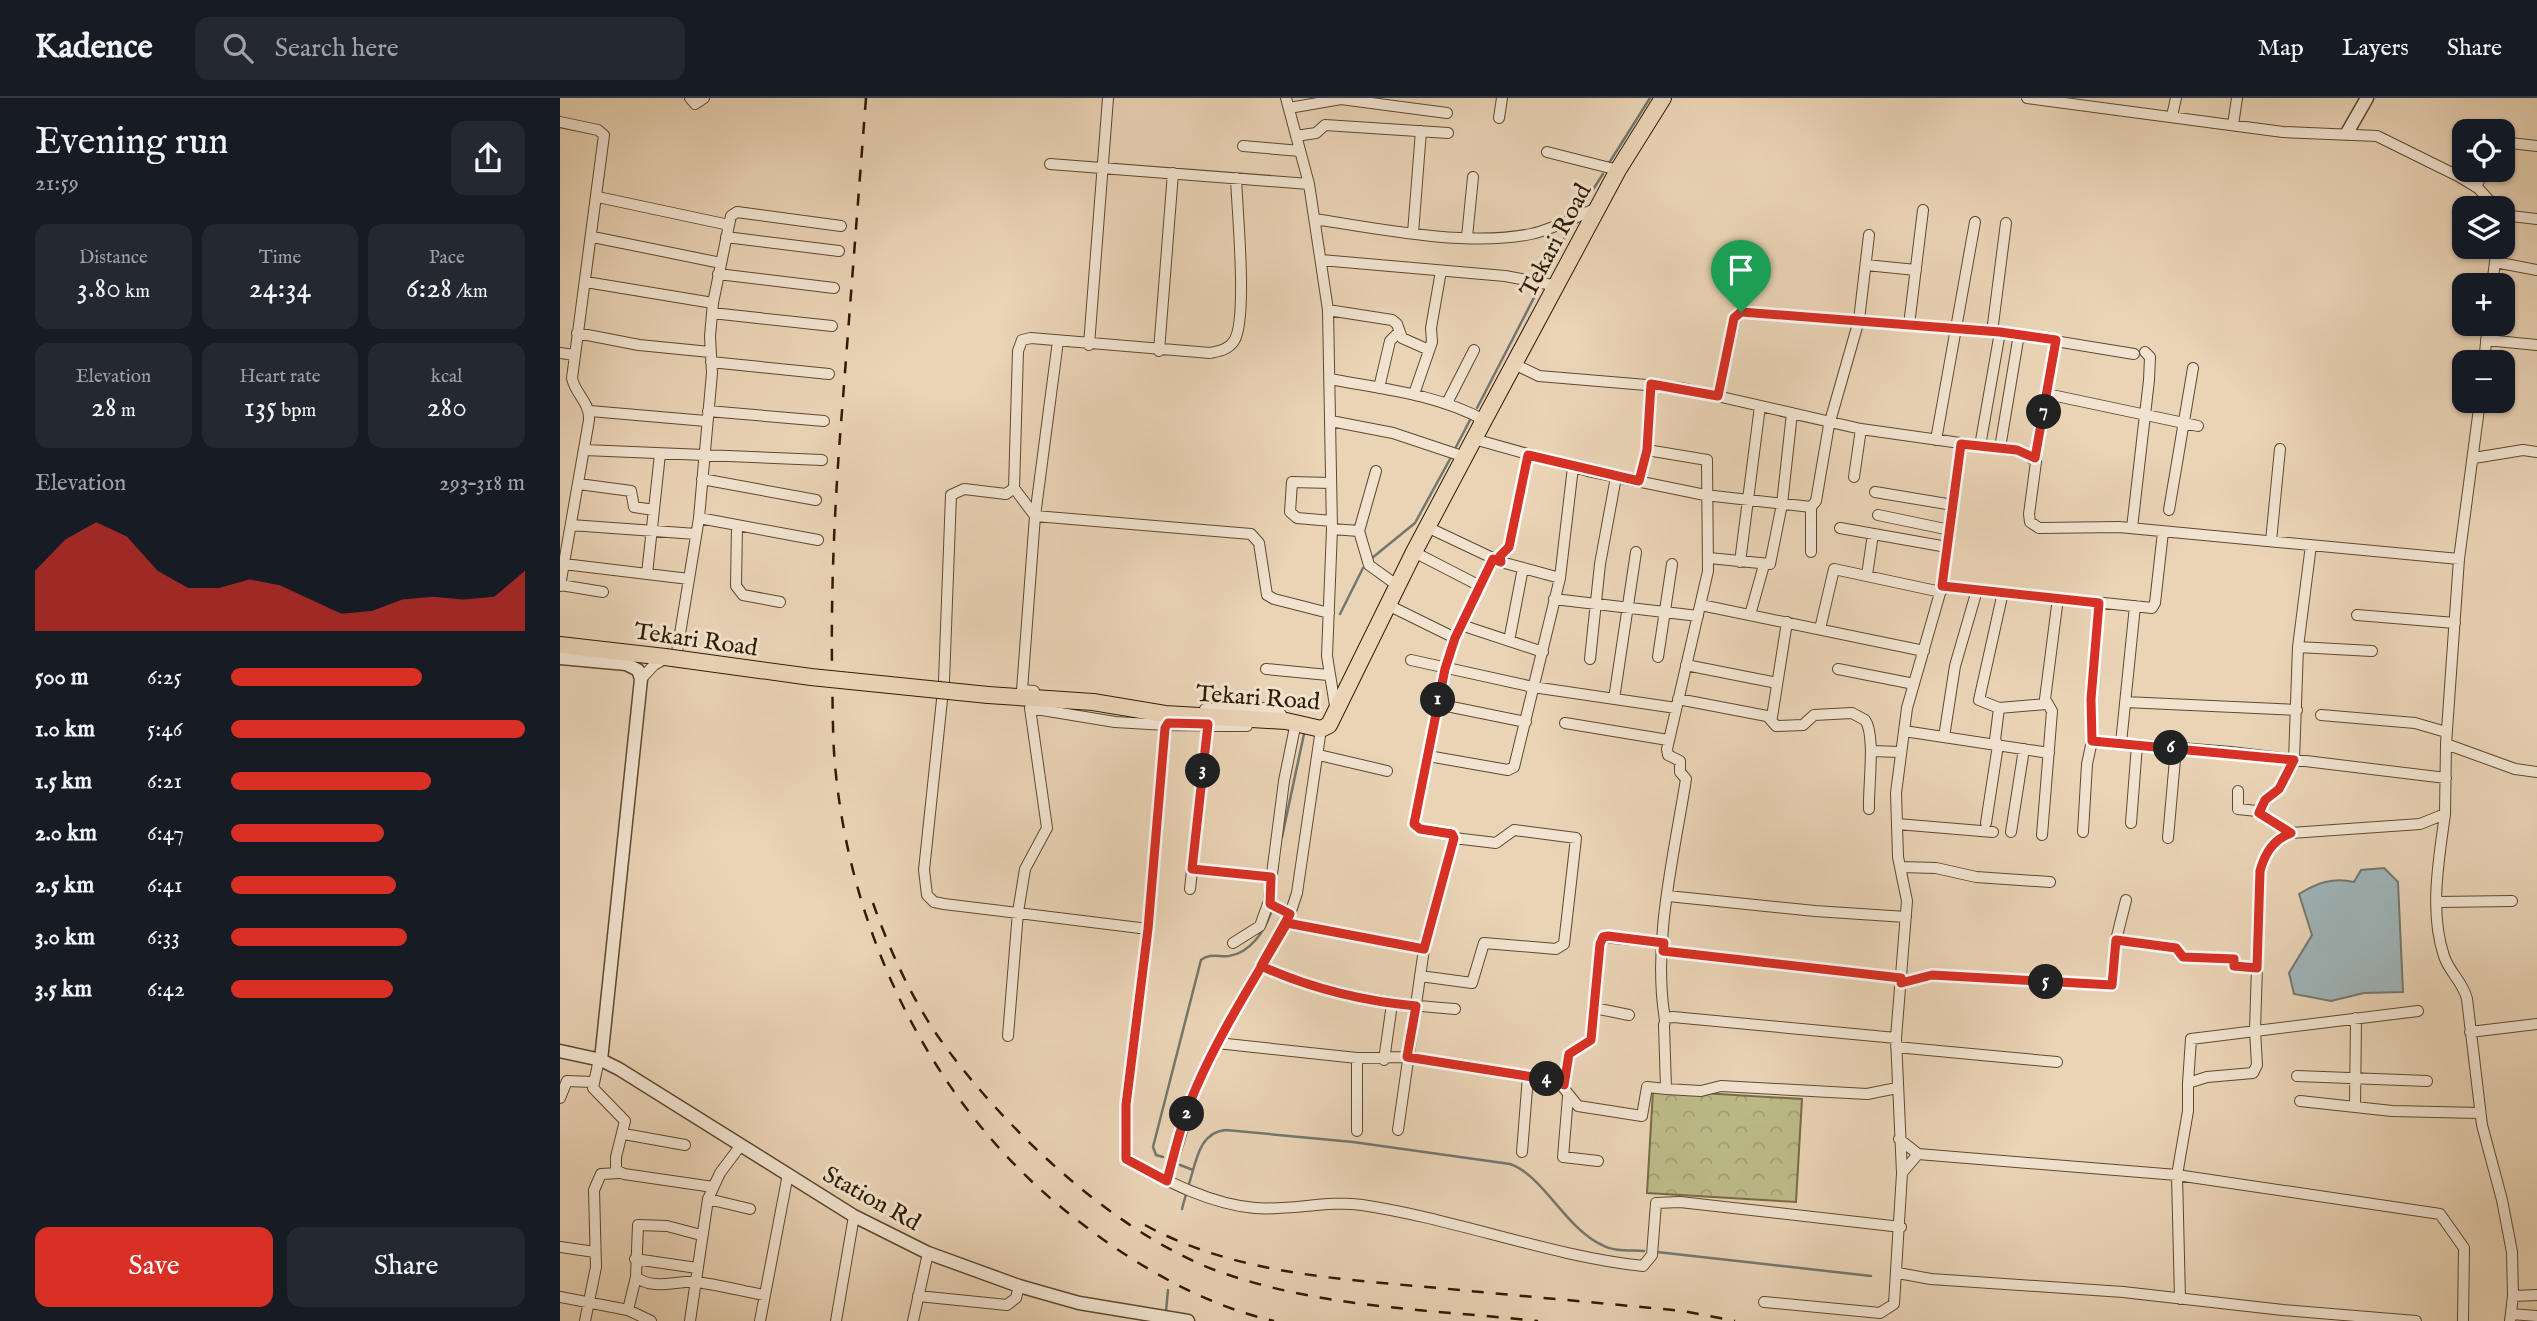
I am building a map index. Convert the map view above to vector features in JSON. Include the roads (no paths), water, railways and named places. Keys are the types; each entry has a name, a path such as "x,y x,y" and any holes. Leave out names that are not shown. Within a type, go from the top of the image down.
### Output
{"highway":[{"name":"Tekari Road","path":"560,643 875,684 1093,702 1165,714 1265,719 1321,729 1329,725 1337,715 1413,552 1558,286 1597,208 1662,98"}],"street":[{"path":"690,98 695,104 704,98"},
{"path":"1089,345 1108,98"},
{"path":"1499,118 1502,98"},
{"path":"2027,98 2283,132 2377,136 2476,187 2485,196"},
{"path":"2172,116 2176,98"},
{"path":"2233,125 2237,98"},
{"path":"2347,133 2367,98"},
{"path":"1337,715 1328,675 1332,525 1328,310 1309,184 1287,103 1340,99 1447,113"},
{"path":"560,122 598,130 604,135 593,237 574,355 574,387 590,411 560,585 603,592"},
{"path":"1296,136 1316,133 1325,125 1448,132"},
{"path":"1413,233 1421,131"},
{"path":"2515,143 2537,146"},
{"path":"1243,146 1300,151"},
{"path":"1547,152 1618,170"},
{"path":"1050,164 1309,184"},
{"path":"1159,351 1173,173"},
{"path":"1467,237 1473,177"},
{"path":"1236,178 1240,307 1239,328 1234,341 1225,350 1210,353 1159,351 1031,338 1022,340 1013,448 1013,488 1035,516 1251,534 1259,543 1267,595 1328,621"},
{"path":"2476,187 2478,182"},
{"path":"598,197 729,225"},
{"path":"1315,219 1413,233 1509,237 1534,233 1597,208"},
{"path":"1909,325 1923,210"},
{"path":"677,652 699,518 713,308 731,216 737,212 841,226"},
{"path":"2515,216 2537,219"},
{"path":"1936,440 1975,222"},
{"path":"1980,446 1996,332 2006,223"},
{"path":"1811,552 1811,508 1816,501 1830,422 1859,320 1869,235"},
{"path":"593,237 721,263"},
{"path":"726,237 839,251"},
{"path":"2494,273 2495,259"},
{"path":"1321,260 1538,280 1558,286"},
{"path":"2495,262 2537,270"},
{"path":"1866,265 1916,270"},
{"path":"1414,394 1429,350 1441,271"},
{"path":"718,274 834,288"},
{"path":"586,282 713,308 832,326"},
{"path":"1328,310 1392,320 1404,339 1429,350"},
{"path":"1718,396 1734,318 1741,312 2019,334 2134,354"},
{"path":"1379,388 1391,338 1399,332"},
{"path":"577,333 710,357 829,374"},
{"path":"2000,448 2019,334"},
{"path":"2485,350 2486,336"},
{"path":"2056,340 2035,458 2029,514 2034,525 2039,528 2132,528 2459,559"},
{"path":"2486,340 2537,345"},
{"path":"1058,341 1035,516 1022,690 1063,692 1164,709 1276,708 1291,722"},
{"path":"1447,403 1474,350"},
{"path":"2132,528 2150,357 2145,352"},
{"path":"560,353 574,355"},
{"path":"1514,364 1539,376 1651,384 1718,396 1861,429 2000,448 2024,452 2035,458"},
{"path":"2169,510 2193,368"},
{"path":"1331,379 1414,394 1447,403 1484,420"},
{"path":"1639,481 1647,450 1651,384"},
{"path":"2047,394 2198,426"},
{"path":"1740,562 1760,406"},
{"path":"590,411 824,421"},
{"path":"1709,558 1764,565 1771,562 1782,504 1791,413"},
{"path":"2479,413 2459,559 2445,744 2445,814 2436,883 2442,949 2448,967 2465,991 2480,1113 2506,1221 2513,1296 2511,1318 2537,1316"},
{"path":"1331,421 1393,433 1465,457"},
{"path":"1854,477 1861,429"},
{"path":"1474,439 1616,477 1705,495 1811,508"},
{"path":"1764,1302 1880,1313 1894,1304 1901,1227 1902,1173 1896,1042 1906,917 1896,793 1900,752 1914,684 1942,589 1961,444"},
{"path":"2271,541 2280,449"},
{"path":"584,450 822,460"},
{"path":"1647,450 1707,460 1705,495 1709,558 1701,605 1668,740 1668,755 1680,761 1680,772 1686,779 1663,947 1661,995 1665,1020 1665,1089"},
{"path":"2474,458 2523,450 2537,452"},
{"path":"647,574 660,454"},
{"path":"1420,976 1472,983 1484,943 1556,949 1564,944 1576,838 1514,830 1496,843 1454,838 1452,834 1420,829 1414,824 1445,669 1455,638 1480,586 1509,547 1528,455"},
{"path":"1428,756 1512,770 1560,578 1573,467"},
{"path":"1376,471 1359,531 1369,565 1398,586"},
{"path":"1590,659 1600,564 1616,477"},
{"path":"702,479 816,500"},
{"path":"1331,483 1292,482 1290,512 1293,517 1359,531"},
{"path":"579,484 631,491 634,507 654,510"},
{"path":"1013,488 1006,494 957,490 950,501 944,681 923,884 927,895 934,902 1148,929"},
{"path":"1875,492 1953,505"},
{"path":"1878,515 1950,530"},
{"path":"699,518 818,540"},
{"path":"737,525 735,579 738,591 780,603"},
{"path":"571,526 696,534"},
{"path":"1427,527 1497,560 1560,578"},
{"path":"1840,528 1947,547"},
{"path":"1820,629 1832,569 1942,589 1977,590 2135,607 2155,606 2163,532"},
{"path":"1867,575 1873,534"},
{"path":"2259,813 2265,800 2279,789 2294,760 2298,647 2311,545"},
{"path":"1413,552 1480,586"},
{"path":"1614,699 1636,552"},
{"path":"564,564 689,579"},
{"path":"1658,657 1672,564"},
{"path":"1750,615 1764,565"},
{"path":"1509,641 1522,568"},
{"path":"1944,737 1955,667 1977,590"},
{"path":"2003,593 1979,700 1999,708 2047,704"},
{"path":"2042,835 2052,711 2045,699 2058,598"},
{"path":"1554,599 1698,616"},
{"path":"2083,832 2087,764 2092,741 2091,699 2099,603"},
{"path":"1388,605 1455,638"},
{"path":"1701,605 1924,650"},
{"path":"2121,743 2135,607"},
{"path":"2357,615 2455,623"},
{"path":"1411,660 1534,687 1769,718 1774,714 1787,622"},
{"path":"1461,625 1543,652"},
{"path":"560,643 677,652"},
{"path":"2298,647 2372,651"},
{"path":"641,679 654,665 677,652"},
{"path":"560,657 626,664 638,670 641,679 600,1060 592,1082 596,1094 624,1118 624,1134 615,1165 619,1173"},
{"path":"1686,666 1777,683"},
{"path":"1266,669 1328,675"},
{"path":"1838,669 1914,684"},
{"path":"2125,702 2297,710"},
{"path":"1437,704 1526,722"},
{"path":"1008,1036 1018,912 1026,869 1047,828 1030,708 1060,710 1115,722 1166,725 1264,725 1291,722"},
{"path":"1998,744 1994,740 1999,708"},
{"path":"1769,718 1774,726 1801,725 1811,715 1855,714 1870,727 1869,808"},
{"path":"2321,715 2415,723 2446,732"},
{"path":"1233,943 1260,926 1269,901 1291,722"},
{"path":"1565,723 1668,740"},
{"path":"1190,889 1208,724"},
{"path":"1166,725 1148,929 1126,1105 1126,1159 1167,1181 1216,1200 1256,1208 1360,1205 1481,1229 1615,1263 1643,1266 1652,1255 1656,1203 1680,1202 1901,1227"},
{"path":"1167,1181 1194,1091 1217,1043 1289,918 1297,893 1321,729"},
{"path":"1904,732 2049,753"},
{"path":"2092,741 2294,760 2446,778"},
{"path":"1986,823 1998,744"},
{"path":"2445,744 2515,769 2537,772"},
{"path":"2131,823 2137,745"},
{"path":"2168,838 2176,748"},
{"path":"2011,832 2024,749"},
{"path":"1871,751 1900,752"},
{"path":"1319,755 1387,771"},
{"path":"2238,791 2237,808 2259,813 2291,833"},
{"path":"2188,1083 2207,1077 2253,1073 2257,1065 2255,1030 2260,871 2264,857 2273,844 2291,833 2420,824 2445,814"},
{"path":"1897,824 1993,832"},
{"path":"1398,1130 1424,949 1454,838"},
{"path":"1900,867 1936,868 1976,877 2050,882"},
{"path":"1192,869 1271,877"},
{"path":"1668,895 1815,911 1906,917"},
{"path":"1598,1161 1563,1157 1568,1097 1564,1085 1569,1054 1591,1040 1600,944 1603,937 1901,981 1932,975 2112,985 2116,940 2126,900"},
{"path":"1269,901 1289,918 1424,949"},
{"path":"2438,902 2512,901"},
{"path":"2116,940 2176,948 2183,957 2234,959 2234,966 2257,968"},
{"path":"1261,966 1312,987 1392,1004 1455,1009"},
{"path":"1384,1060 1392,1004"},
{"path":"1594,1008 1629,1015"},
{"path":"2180,1298 2177,1175 2188,1111 2191,1039 2228,1037 2255,1030 2418,1011"},
{"path":"1665,1020 1673,1017 2057,1062"},
{"path":"2355,1107 2357,1018"},
{"path":"2470,1032 2537,1024"},
{"path":"1217,1043 1384,1060 1407,1057 1558,1081 1564,1085"},
{"name":"Station Rd","path":"560,1051 600,1060 854,1216 928,1253 1019,1286 1079,1303 1129,1316 1188,1321"},
{"path":"1357,1058 1357,1131"},
{"path":"1522,1152 1528,1076"},
{"path":"2297,1076 2357,1081 2427,1081"},
{"path":"560,1098 567,1081 592,1082"},
{"path":"1568,1097 1578,1106 1642,1116 1647,1087 1706,1091 1721,1086 1867,1094 1897,1088"},
{"path":"2300,1101 2414,1113 2480,1113"},
{"path":"624,1134 685,1145"},
{"path":"1899,1139 1918,1154 2177,1175 2440,1214 2464,1248 2463,1321"},
{"path":"690,1321 701,1235 709,1199 713,1187 741,1145"},
{"path":"1902,1173 1918,1154"},
{"path":"585,1321 590,1303 595,1252 594,1190 601,1174 619,1173 713,1187"},
{"path":"760,1321 788,1174"},
{"path":"709,1199 750,1209"},
{"path":"836,1321 854,1216"},
{"path":"628,1310 636,1277 636,1228 640,1224 667,1226 701,1235"},
{"path":"560,1247 595,1252"},
{"path":"912,1321 928,1253"},
{"path":"635,1259 697,1268"},
{"path":"1898,1273 1931,1279 2180,1298 2416,1321"},
{"path":"636,1277 644,1282 671,1285 696,1282 764,1295"},
{"path":"918,1296 1007,1305 1016,1298 1019,1286"},
{"path":"2513,1296 2537,1295"},
{"path":"560,1297 628,1310 651,1321"}],"water":[{"path":"2384,868 2398,882 2403,992 2364,993 2331,1001 2294,994 2289,973 2312,935 2299,894 2325,882 2354,882 2361,870"}],"waterway":[{"path":"1609,163 1650,98"},
{"path":"1581,208 1603,174"},
{"path":"1545,276 1569,229"},
{"path":"1477,408 1540,286"},
{"path":"1456,447 1470,420"},
{"path":"1372,558 1415,523 1450,459"},
{"path":"1340,614 1363,568"},
{"path":"1282,837 1304,734"},
{"path":"1163,1157 1156,1155 1153,1147 1201,960 1244,951 1261,933 1271,912"},
{"path":"1189,1184 1204,1142 1217,1132 1226,1130 1353,1142 1510,1164 1533,1179 1589,1237 1612,1249 1644,1251"},
{"path":"1180,1165 1193,1170"},
{"path":"1182,1209 1186,1194"},
{"path":"1657,1252 1871,1276"},
{"path":"1166,1311 1168,1290"}],"railway":[{"path":"866,98 837,475 832,636 836,775 845,836 860,896 880,954 906,1011 936,1064 971,1115 1011,1161 1056,1203 1131,1258 1215,1302 1274,1321"},
{"path":"873,903 892,952 916,1001 962,1068 1027,1141 1105,1207 1146,1235 1188,1258 1229,1275 1304,1295 1382,1306 1538,1321"},
{"path":"1145,1225 1215,1254 1288,1272 1683,1311 1735,1321"}]}
